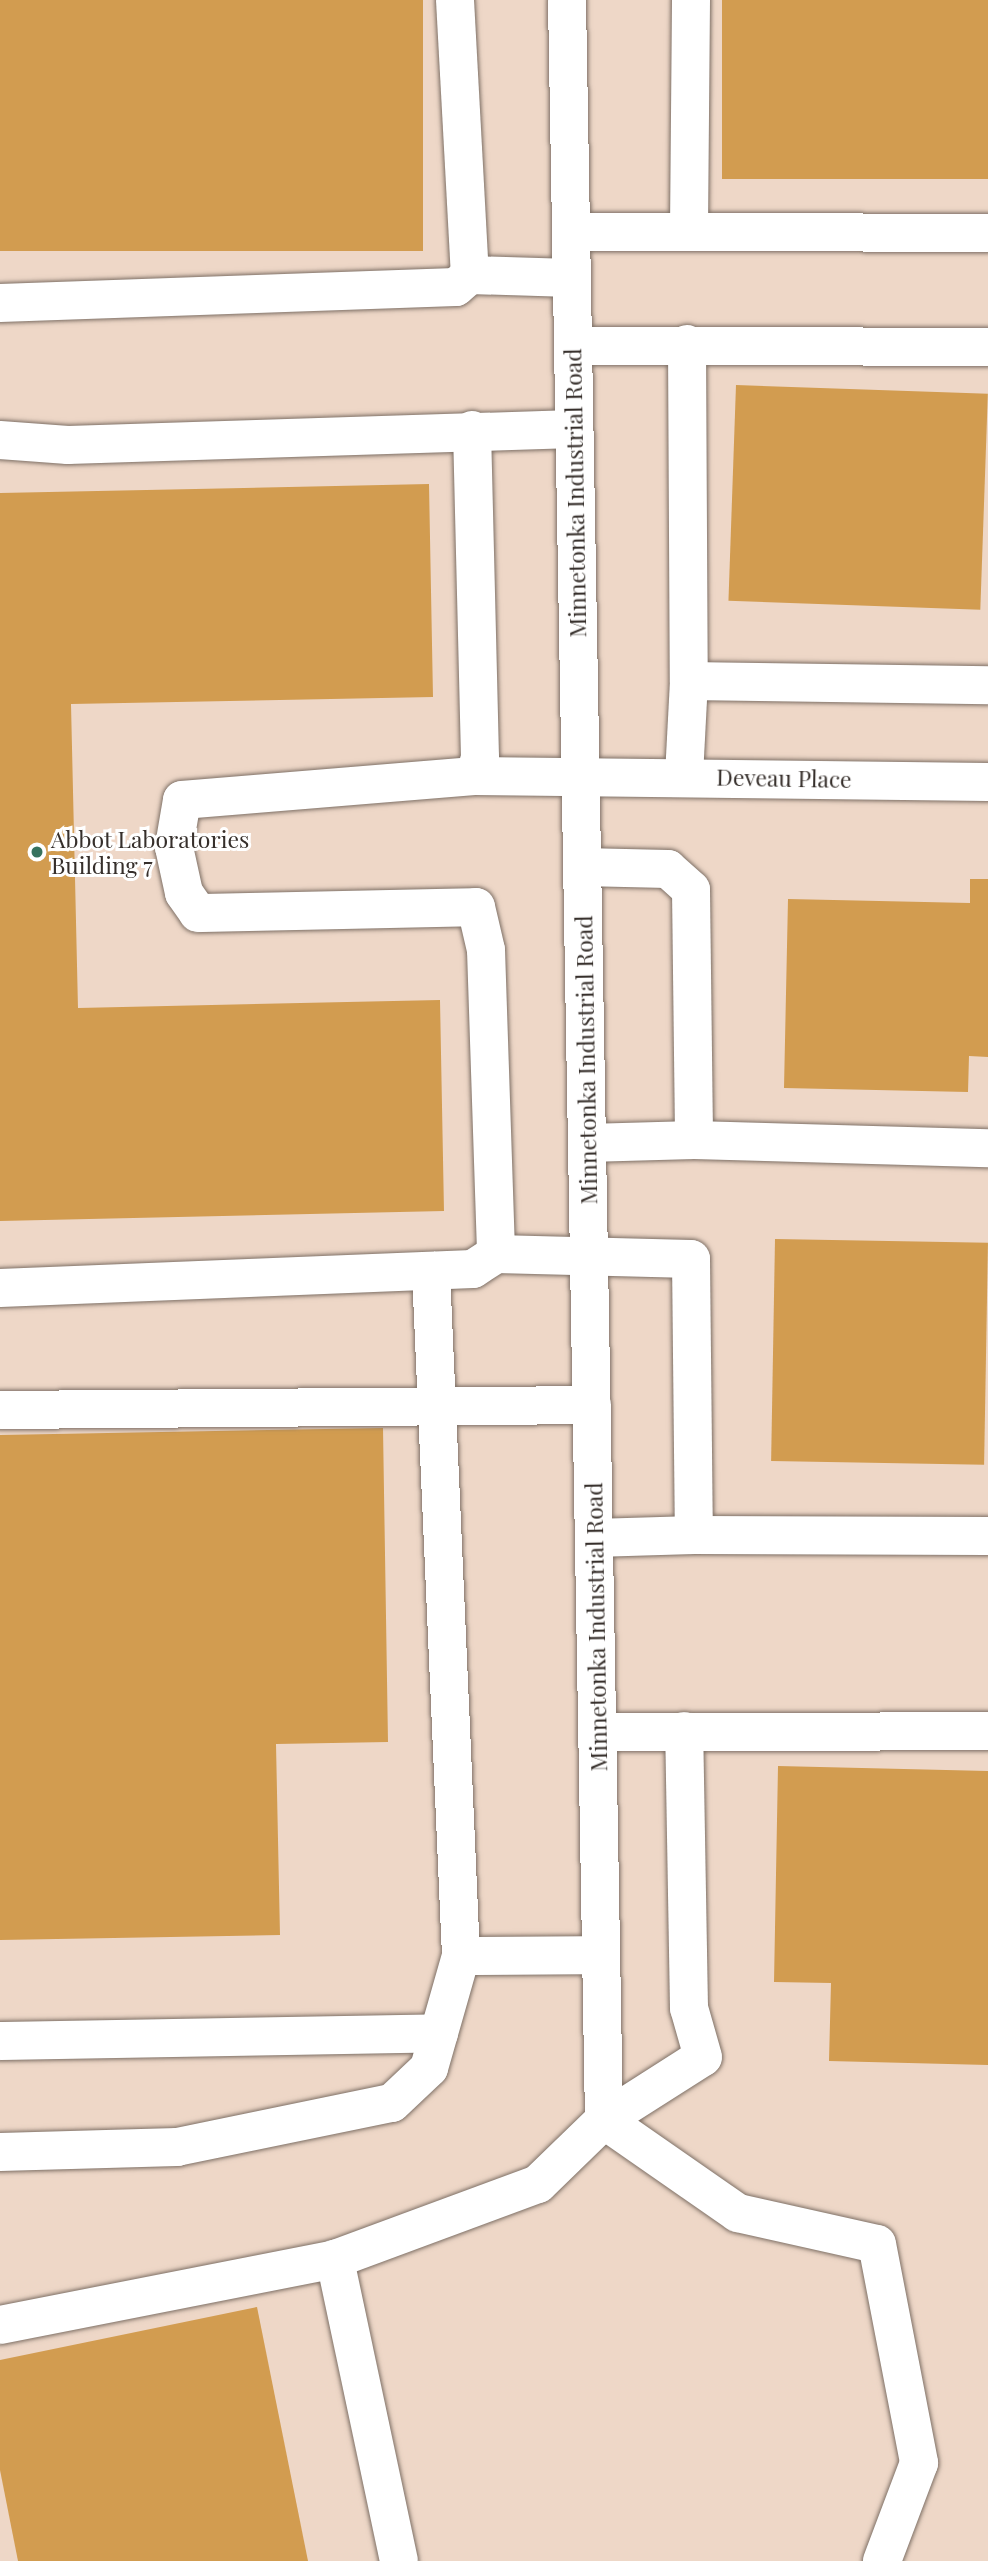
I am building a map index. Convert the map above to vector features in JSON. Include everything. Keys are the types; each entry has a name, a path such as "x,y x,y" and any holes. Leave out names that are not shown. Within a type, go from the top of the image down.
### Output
{"street":[{"path":"455,0 470,275"},
{"name":"Minnetonka Industrial Road","path":"566,0 604,2120"},
{"path":"689,230 691,0"},
{"path":"570,232 689,230 988,233"},
{"path":"0,303 456,287 470,275 571,278"},
{"path":"573,346 687,344 988,347"},
{"path":"684,776 690,681 687,344"},
{"path":"0,440 68,445 472,430 574,429"},
{"path":"472,430 477,767"},
{"path":"690,681 988,685"},
{"name":"Deveau Place","path":"496,1254 486,950 476,907 198,914 184,893 174,847 182,800 477,767 581,775 988,782"},
{"path":"582,867 668,869 691,890 694,1140"},
{"path":"587,1143 694,1140 988,1148"},
{"path":"0,1288 473,1269 496,1254 589,1253 691,1259 694,1535"},
{"path":"0,2152 177,2147 393,2103 429,2068 461,1956 431,1271"},
{"path":"0,1410 592,1405"},
{"path":"594,1538 694,1535 988,1536"},
{"path":"0,2325 335,2259 538,2184 604,2120 703,2057 689,2008 684,1731"},
{"path":"597,1732 988,1731"},
{"path":"461,1956 601,1955"},
{"path":"0,2041 439,2033"},
{"path":"604,2120 738,2213 877,2244 919,2463 882,2561"},
{"path":"335,2259 399,2561"}],"shaded area":[{"path":"0,0 988,0 988,2561 0,2561"}],"building":[{"path":"0,0 423,0 423,251 0,251"},
{"path":"722,0 988,0 988,179 722,179"},
{"path":"736,385 988,394 980,610 728,601"},
{"name":"Abbot Laboratories Building 7","path":"429,484 433,697 71,704 78,1008 440,1000 444,1211 0,1221 0,493"},
{"path":"970,879 988,879 988,1057 969,1056 968,1092 784,1088 788,899 970,903"},
{"path":"775,1239 988,1243 984,1465 771,1461"},
{"path":"383,1428 388,1742 276,1744 280,1935 0,1940 0,1435"},
{"path":"778,1766 988,1771 988,2065 829,2061 831,1983 774,1982"},
{"path":"257,2307 308,2561 18,2561 0,2470 0,2360"}],"place":[{"name":"Abbot Laboratories Building 7","path":"37,852"}]}
